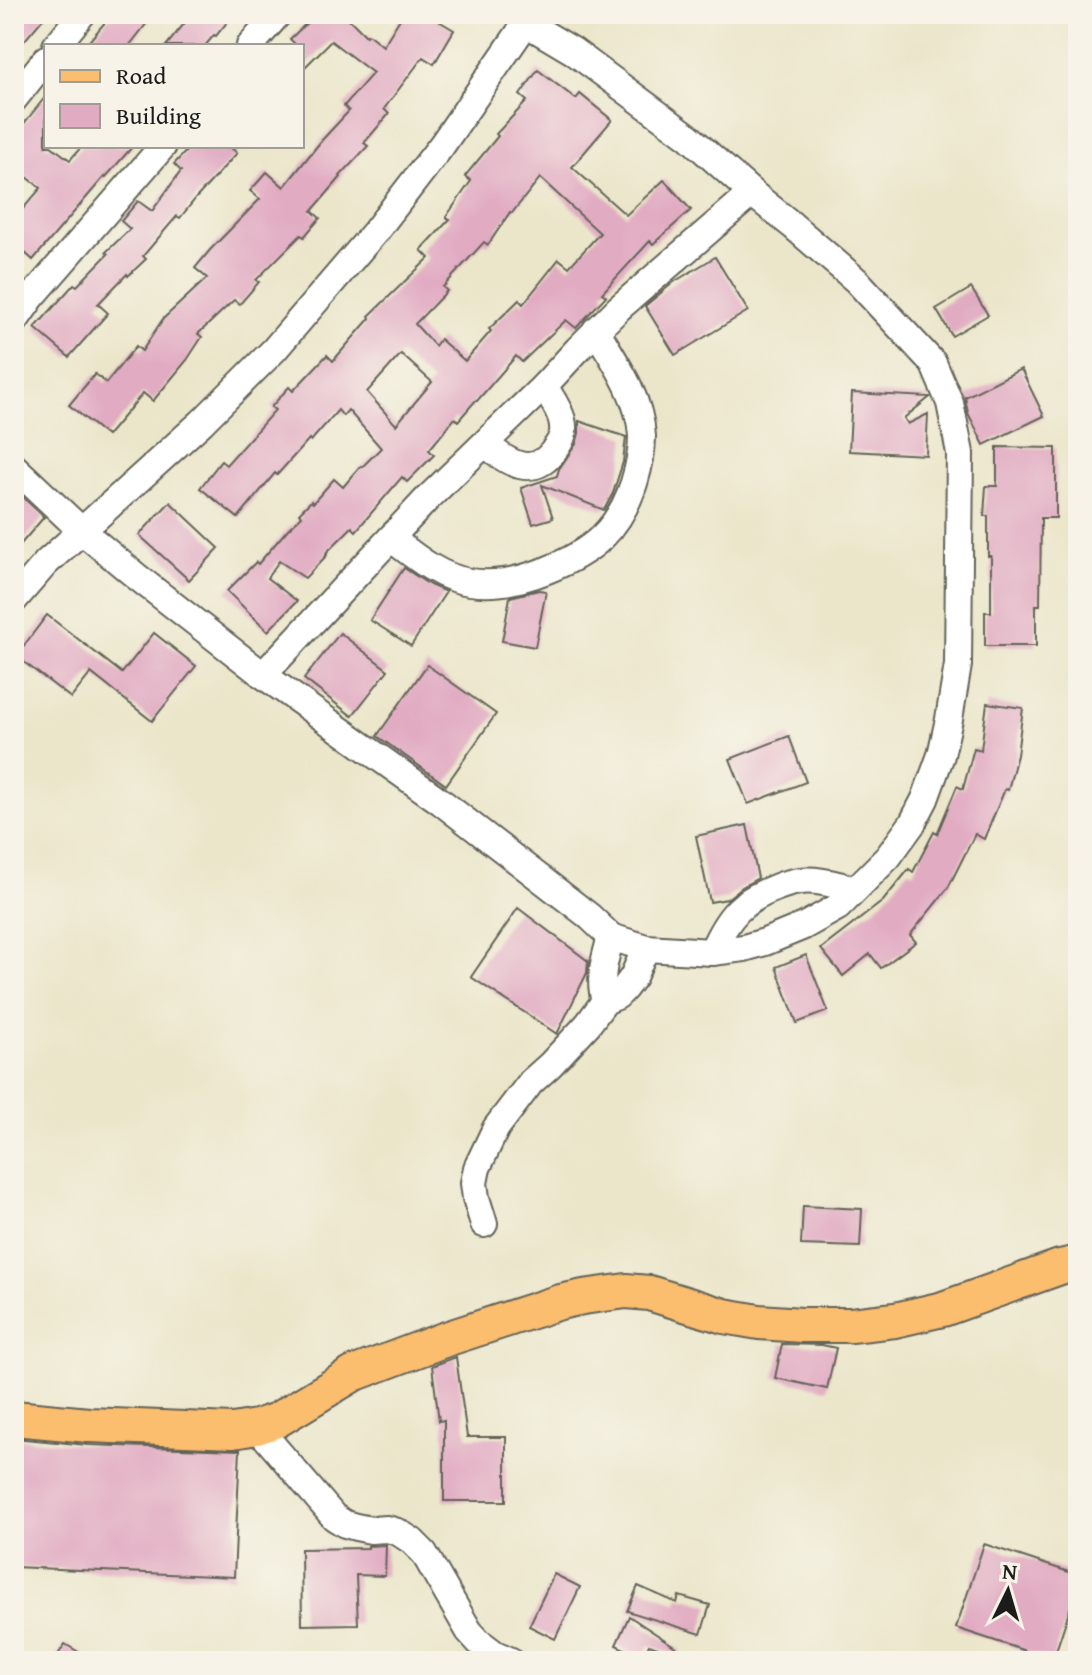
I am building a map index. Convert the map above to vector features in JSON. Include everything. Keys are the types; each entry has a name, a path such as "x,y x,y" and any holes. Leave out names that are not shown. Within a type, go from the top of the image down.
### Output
{"main road":[{"path":"14,1418 89,1425 233,1431 277,1420 353,1374 446,1339 583,1297 626,1291 649,1293 724,1316 759,1322 851,1325 895,1320 943,1309 1078,1263"}],"street":[{"path":"58,44 82,14"},
{"path":"252,44 278,14"},
{"path":"14,467 82,531 136,576 263,675 440,801 589,916 611,937 646,948 712,952 765,942 804,926 838,907 888,857 912,824 941,755 958,665 961,511 960,453 950,403 933,363 857,281 689,137 526,18 442,145 375,232 284,339 202,422 82,531 46,563 14,600"},
{"path":"14,99 44,62"},
{"path":"14,322 23,291 161,148"},
{"path":"263,675 426,500 544,386 596,330 752,193"},
{"path":"391,538 438,571 467,582 493,584 529,577 572,560 597,543 616,523 631,491 641,458 642,433 625,380 596,330"},
{"path":"486,444 503,459 518,465 533,466 547,460 563,437 562,418 544,386"},
{"path":"712,952 739,909 776,888 800,881 827,882 855,889"},
{"path":"605,1001 601,982 611,937"},
{"path":"484,1224 474,1183 477,1168 496,1128 531,1082 588,1024 605,1001 617,996 633,977 646,948"},
{"path":"257,1427 334,1517 356,1527 398,1532 412,1541 424,1553 469,1631 495,1654 511,1661"}],"building":[{"path":"14,14 47,14 14,53"},
{"path":"112,14 154,14 131,44 87,44"},
{"path":"192,14 221,14 229,20 207,44 168,44"},
{"path":"316,14 344,14 366,36 368,34 383,46 403,14 427,14 454,30 434,64 423,57 384,109 389,114 364,143 368,146 312,211 320,218 304,237 301,235 256,280 259,282 240,304 234,300 198,334 202,337 187,360 153,401 143,393 107,436 69,405 95,374 106,383 136,346 142,351 163,319 207,278 195,268 260,199 250,191 267,172 284,187 349,111 344,106 373,73 331,41 304,68 304,44 295,44 290,39"},
{"path":"538,70 576,99 580,94 612,120 572,167 626,215 664,180 691,210 653,244 650,241 602,293 606,296 576,328 566,320 522,362 516,356 458,421 455,418 429,450 434,455 407,482 402,477 356,531 352,527 305,578 279,561 267,578 297,601 268,631 227,591 256,562 258,564 302,516 299,513 311,501 313,503 334,479 343,487 381,448 348,410 343,416 338,410 277,475 275,473 238,518 200,488 221,461 226,465 275,410 271,407 289,387 293,391 327,355 333,361 369,316 429,258 421,250 450,219 446,217 471,181 465,176 498,136 496,134 527,101 520,95","holes":["540,178 600,233 569,267 559,259 523,304 519,300 489,329 491,331 465,361 440,339 435,346 415,324 447,291 443,287 484,242 488,245 510,212","401,354 432,382 396,425 367,392"]},
{"path":"44,98 44,148 54,148 70,160 80,148 131,148 33,260 14,243 14,219 41,188 14,167 14,136"},
{"path":"189,148 231,148 237,153 180,218 177,216 143,256 146,259 98,304 108,313 69,357 35,328 130,229 121,221 138,201 152,211 181,171 174,164"},
{"path":"715,257 748,311 675,355 645,306 674,282"},
{"path":"971,288 988,315 952,336 936,309"},
{"path":"1021,369 1044,416 984,445 968,413 965,397"},
{"path":"852,393 930,397 904,418 908,424 928,414 926,455 849,451"},
{"path":"579,421 626,437 623,462 613,493 604,510 542,485 553,518 533,524 521,488 557,476 576,444"},
{"path":"997,447 1056,448 1056,518 1041,518 1036,646 985,646 985,612 991,612 991,556 988,556 988,516 984,516 986,486 997,486"},
{"path":"14,489 44,517 14,552"},
{"path":"170,502 219,548 189,580 139,535"},
{"path":"404,568 446,592 411,646 370,620"},
{"path":"546,591 535,647 502,641 510,597"},
{"path":"47,615 122,673 154,633 196,666 152,721 91,673 71,698 16,656"},
{"path":"340,633 388,670 352,716 304,679"},
{"path":"427,665 496,714 446,785 377,736"},
{"path":"987,703 1023,708 1017,755 1008,790 1005,789 984,839 975,834 948,888 910,935 916,942 881,968 870,954 843,976 821,949 883,901 909,869 913,872 934,832 937,834 957,786 963,789 974,748 981,750"},
{"path":"789,736 806,782 748,804 730,759"},
{"path":"747,825 758,878 727,899 710,902 696,836"},
{"path":"518,908 588,961 587,973 557,1034 471,977"},
{"path":"806,955 828,1011 797,1023 776,967"},
{"path":"803,1206 862,1209 860,1247 801,1245"},
{"path":"782,1344 836,1348 827,1389 775,1378"},
{"path":"456,1357 467,1437 506,1437 506,1501 444,1501 444,1420 439,1421 432,1366"},
{"path":"14,1438 88,1445 240,1450 234,1577 14,1567"},
{"path":"984,1544 1078,1575 1078,1584 1053,1660 956,1628"},
{"path":"386,1545 385,1576 356,1575 358,1624 302,1625 301,1549"},
{"path":"554,1574 580,1587 555,1639 529,1626"},
{"path":"638,1586 677,1603 679,1596 710,1605 701,1634 627,1611"},
{"path":"629,1616 680,1650 678,1655 649,1645 643,1658 616,1645"},
{"path":"65,1644 94,1661 54,1661"}]}
